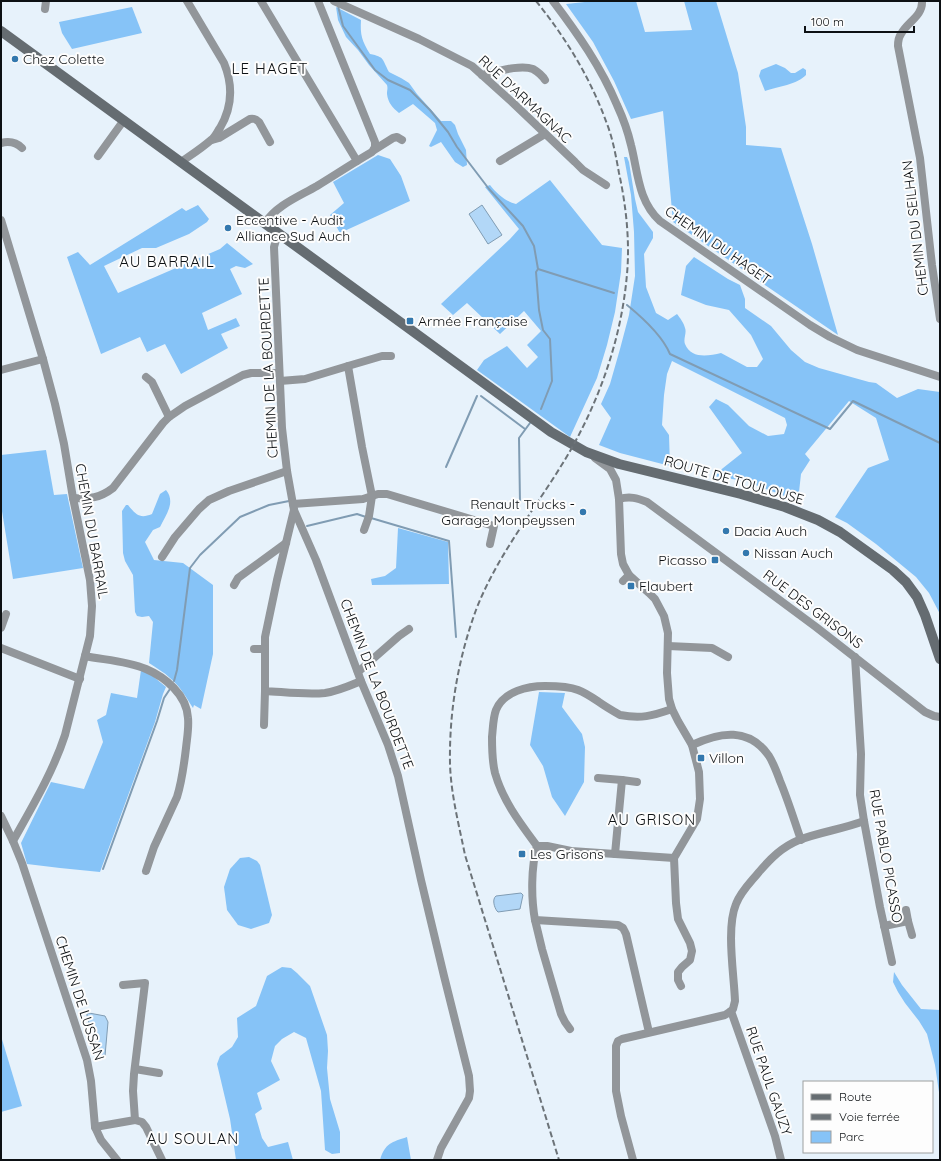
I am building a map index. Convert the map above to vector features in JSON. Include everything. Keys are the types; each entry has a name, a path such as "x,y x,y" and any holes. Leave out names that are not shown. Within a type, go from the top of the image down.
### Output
{"main road":[{"name":"ROUTE DE TOULOUSE","path":"1,31 551,432 586,452 618,464 741,494 791,509 818,520 840,532 893,570 906,582 917,597 925,615 940,659"}],"street":[{"path":"187,1 224,62 230,83 230,100 228,111 224,121 212,140"},
{"path":"261,1 357,161"},
{"path":"318,1 375,142 374,150"},
{"name":"RUE D'ARMAGNAC","path":"334,1 419,39 472,66 583,170 606,185"},
{"name":"CHEMIN DU HAGET","path":"553,1 574,28 604,77 624,123 631,144 646,205 654,216 810,325 830,337 857,350 940,377"},
{"name":"CHEMIN DU SEILHAN","path":"922,1 918,15 901,32 898,39 898,46 920,158 932,265 940,319"},
{"path":"482,75 520,67 538,72 545,80"},
{"path":"181,162 212,140 219,138 250,119 256,119 259,122 270,142"},
{"path":"98,156 124,120"},
{"path":"500,161 545,134"},
{"path":"265,223 283,204 318,185 393,138 397,137 402,140"},
{"path":"1,143 13,142 22,148"},
{"name":"CHEMIN DU BARRAIL","path":"1,220 43,359 61,431 92,594 91,622 85,656 65,735 60,750 14,841"},
{"name":"CHEMIN DE LA BOURDETTE","path":"280,234 276,240 274,248 282,428 287,471 294,507 316,560 361,681 388,746 398,776 421,880 469,1076 470,1091 468,1098 441,1148 437,1160"},
{"path":"73,498 95,498 113,488 169,417 185,406 240,376 251,374 305,379 382,356 391,356"},
{"path":"1,370 43,359"},
{"path":"348,366 372,496 369,516 364,530"},
{"path":"146,377 152,382 169,417"},
{"path":"586,452 610,469 616,480 619,499 621,554 626,578 649,593 659,605 666,621 668,633 668,687 672,709 692,745 699,772 700,788 697,819 674,858 678,919 690,943 692,951 690,960 678,972 678,980 681,986"},
{"path":"162,557 175,537 209,500 229,491 287,471"},
{"path":"264,725 265,637 294,507 363,499 378,494 391,495 494,526 490,544"},
{"name":"RUE DES GRISONS","path":"619,499 629,497 647,502 816,627 925,712 940,717"},
{"path":"234,585 238,578 286,543"},
{"path":"1,628 6,614"},
{"path":"358,672 409,629"},
{"path":"668,646 712,648 728,657"},
{"path":"1,648 80,679"},
{"path":"254,648 265,649"},
{"path":"85,656 132,664 157,674 179,694 187,710 188,729 184,770 177,797 154,847 146,871"},
{"name":"RUE PABLO PICASSO","path":"855,657 861,754 860,795 892,962"},
{"path":"265,691 324,693 361,681"},
{"path":"570,1029 561,1014 535,920 533,908 533,889 537,846 516,819 500,789 495,773 492,759 492,731 496,708 514,692 524,688 556,686 579,690 620,715 647,717 672,709"},
{"path":"692,745 706,738 729,734 751,739 760,746 769,757 784,789 801,840"},
{"path":"598,778 636,782"},
{"path":"615,854 622,780"},
{"name":"CHEMIN DE LUSSAN","path":"1,816 14,841 22,863 87,1060 91,1081 95,1127 101,1140 117,1160"},
{"path":"633,1160 616,1091 616,1046 618,1041 622,1038 703,1021 724,1015 731,1011 735,1001 732,924 736,904 744,890 775,854 783,848 801,840 864,821"},
{"path":"537,846 547,846 571,851 674,858"},
{"path":"906,910 912,935"},
{"path":"535,920 618,925 623,928 626,934 648,1028"},
{"path":"884,926 908,921"},
{"path":"123,985 145,983 133,1091 135,1120"},
{"name":"RUE PAUL GAUZY","path":"731,1011 775,1136 781,1160"},
{"path":"135,1069 158,1073"},
{"path":"95,1127 135,1120 142,1122 146,1127 162,1160"}],"green space":[{"path":"594,1 636,1 645,32 692,30 684,1 716,1 738,73 746,127 746,145 781,148 812,244 838,335 673,222 663,111 631,119 614,81 593,42 566,4"},
{"path":"132,7 142,33 72,49 62,33 59,22"},
{"path":"336,7 361,20 362,38 370,54 381,58 389,72 409,83 441,121 451,121 455,125 466,150 467,165 463,167 455,162 441,142 431,147 429,146 437,130 435,123 413,104 399,113 393,107 387,94 387,85 346,37 338,20"},
{"path":"776,64 785,68 791,73 795,73 803,68 806,70 806,75 793,83 765,91 759,76 761,70"},
{"path":"378,155 390,159 401,176 410,201 340,233 330,215 344,203 333,182"},
{"path":"624,157 627,157 629,162 638,212 653,232 653,238 644,254 646,287 656,313 668,320 677,314 681,319 685,330 685,344 691,352 700,355 721,353 747,367 757,367 763,359 751,335 729,310 706,305 681,295 686,266 694,257 740,285 745,299 745,308 771,326 791,350 805,362 819,368 876,383 897,398 918,389 940,392 940,614 929,593 916,577 876,544 847,523 835,517 868,468 889,460 876,418 849,401 805,454 810,460 801,474 798,501 745,481 713,476 742,453 709,407 716,399 728,405 749,426 768,436 784,434 787,425 785,418 672,361 667,374 662,425 669,435 670,466 620,453 599,445 611,418 601,404 610,384 620,349 629,315 635,276 631,195"},
{"path":"550,180 602,245 622,248 621,272 615,312 607,345 597,378 570,437 477,370 484,360 507,346 527,368 538,357 527,345 541,331 524,311 500,334 467,303 453,315 441,304 519,229 485,187 490,185 502,197 516,204"},
{"path":"198,205 209,219 189,234 156,248 142,248 104,266 118,293 220,249 227,243 253,264 245,268 236,266 230,269 242,294 202,313 208,330 236,318 240,326 221,334 228,348 181,374 165,344 147,352 140,337 101,354 67,257 78,252 90,265 182,208 186,211"},
{"path":"46,450 54,495 67,494 83,568 13,579 1,505 1,455"},
{"path":"166,490 170,499 167,513 160,527 153,530 145,542 154,560 183,563 213,585 213,654 201,709 194,705 193,708 174,681 149,663 153,622 149,616 137,616 135,612 133,575 125,561 123,553 122,511 126,505 128,505 138,515 144,516 152,514 160,494"},
{"path":"398,528 448,542 449,584 372,585 371,579 385,576 396,568"},
{"path":"141,670 149,673 166,687 155,722 100,872 27,864 21,843 51,782 84,789 103,742 97,720 106,715 111,693 137,698"},
{"path":"539,692 565,693 562,707 582,734 585,747 584,782 565,816 552,797 543,766 530,745"},
{"path":"249,857 257,861 260,865 272,915 269,923 251,929 238,925 227,910 224,887 230,869 240,858"},
{"path":"282,967 291,968 310,986 327,1035 327,1068 330,1099 340,1132 340,1153 332,1154 325,1150 321,1091 306,1038 294,1032 282,1039 275,1046 271,1061 280,1080 257,1093 262,1109 255,1114 262,1138 268,1147 288,1142 293,1160 236,1160 230,1119 217,1064 220,1056 232,1047 238,1037 237,1018 256,1006 267,976"},
{"path":"894,972 902,985 921,1009 940,1010 940,1099 935,1065 927,1034 898,992 893,982"},
{"path":"1,1036 22,1106 1,1112"},
{"path":"407,1137 411,1160 380,1160 384,1150 390,1144"}],"shaded area":[{"path":"482,205 502,235 488,244 469,214"},
{"path":"521,893 523,895 520,909 497,911 494,903 496,896"},
{"path":"89,1013 105,1016 108,1022 105,1056 103,1059 100,1059 87,1016"}],"waterway":[{"path":"338,6 343,26 375,70 388,80 410,90 430,110 448,132 457,147 489,189 523,226 534,246 538,269 536,272 539,310 543,330 550,339 552,381 541,409"},
{"path":"538,269 614,293"},
{"path":"627,305 646,321 662,340 670,354 830,429 853,401 940,443"},
{"path":"446,467 477,396"},
{"path":"481,396 525,429"},
{"path":"520,503 519,438 530,423"},
{"path":"174,681 177,670 190,568 200,555 240,517 269,505 289,501"},
{"path":"307,526 357,514 366,517"},
{"path":"371,518 449,541 456,637"},
{"path":"103,869 164,698 170,689"}],"railway":[{"path":"536,1 558,30 577,60 601,107 609,130 613,142 625,210 628,236 627,274 621,318 616,340 610,361 594,403 562,465 497,567 476,610 464,647 456,686 451,725 450,764 454,799 465,855 559,1160"}],"place":[{"name":"Chez Colette","path":"15,59"},
{"name":"Eccentive - Audit Alliance Sud Auch","path":"228,228"},
{"name":"Armée Française","path":"410,321"},
{"name":"Renault Trucks - Garage Monpeyssen","path":"583,512"},
{"name":"Dacia Auch","path":"726,531"},
{"name":"Nissan Auch","path":"746,553"},
{"name":"Picasso","path":"715,560"},
{"name":"Flaubert","path":"631,586"},
{"name":"Villon","path":"701,758"},
{"name":"Les Grisons","path":"522,854"}],"district":[{"name":"LE HAGET","path":"270,68"},
{"name":"AU BARRAIL","path":"167,261"},
{"name":"AU GRISON","path":"652,819"},
{"name":"AU SOULAN","path":"193,1138"}]}
